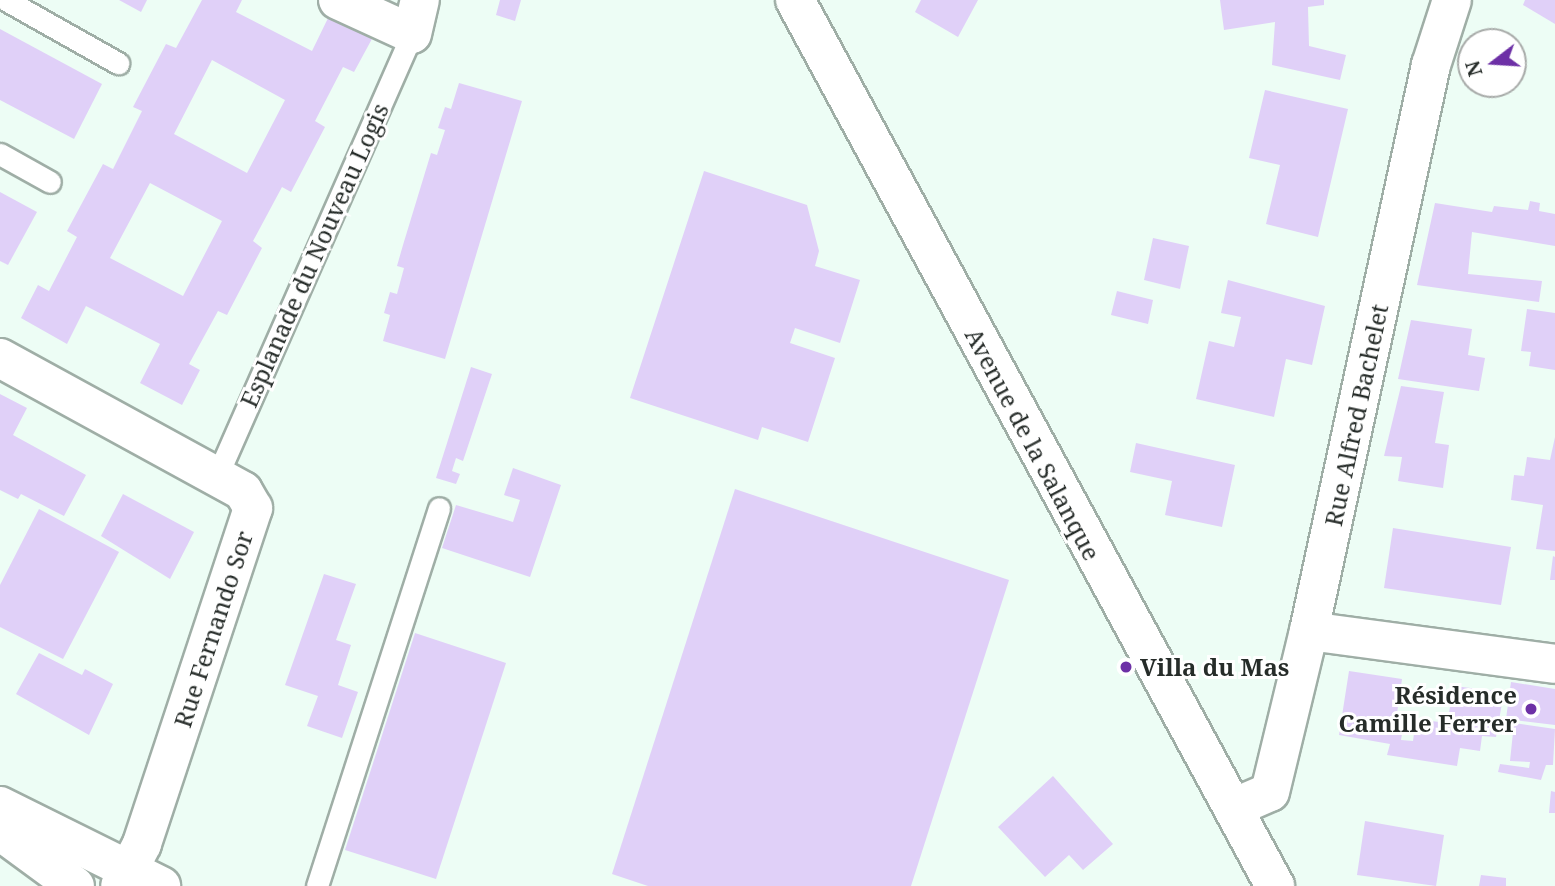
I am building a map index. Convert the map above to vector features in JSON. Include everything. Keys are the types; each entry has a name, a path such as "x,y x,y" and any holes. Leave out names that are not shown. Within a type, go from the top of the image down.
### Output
{"street":[{"path":"338,0 416,17"},
{"name":"Avenue de la Salanque","path":"795,0 1275,886"},
{"name":"Rue Alfred Bachelet","path":"1233,808 1270,792 1309,631 1431,65 1452,0"},
{"name":"Rue Fernando Sor","path":"0,358 243,491 253,508 142,844 136,881"},
{"path":"1309,631 1555,664"},
{"path":"0,806 136,881"},
{"path":"0,831 75,886"}],"lane":[{"path":"6,0 118,63"},
{"name":"Esplanade du Nouveau Logis","path":"217,477 416,17"},
{"path":"0,154 50,182"},
{"path":"317,886 439,508"}],"building":[{"path":"119,0 147,0 141,12"},
{"path":"202,0 242,0 236,12 312,51 330,14 373,37 354,72 343,67 315,121 325,127 291,192 282,187 253,241 262,248 227,315 218,311 189,364 200,370 182,405 140,383 160,344 86,306 67,344 21,318 38,285 49,291 77,237 67,231 103,164 113,169 142,111 133,107 166,44 176,48","holes":["212,60 285,100 247,173 174,134","150,183 222,221 183,296 110,258"]},
{"path":"500,0 521,0 515,21 496,15"},
{"path":"921,0 978,0 958,37 915,12"},
{"path":"1220,0 1324,0 1324,5 1308,7 1309,46 1346,55 1340,80 1272,65 1275,22 1224,30"},
{"path":"1525,0 1555,0 1555,24 1523,5"},
{"path":"0,29 102,84 74,139 0,100"},
{"path":"459,83 522,101 445,359 383,341 390,315 384,313 390,292 397,294 404,268 397,266 403,245 431,153 437,155 445,130 438,128 445,107 451,109"},
{"path":"1265,90 1348,109 1318,237 1266,224 1280,165 1249,158"},
{"path":"704,171 807,205 819,251 815,266 860,280 840,343 795,328 790,343 835,358 808,442 762,427 758,440 630,398"},
{"path":"0,192 37,212 8,265 0,261"},
{"path":"1530,201 1540,203 1539,211 1555,214 1555,246 1472,232 1468,274 1542,281 1539,302 1417,285 1435,203 1492,212 1494,206 1528,210"},
{"path":"1153,238 1189,246 1180,289 1144,280"},
{"path":"1228,280 1325,306 1312,365 1286,359 1274,417 1196,399 1209,341 1234,347 1241,317 1221,313"},
{"path":"1117,291 1153,300 1148,324 1111,315"},
{"path":"1527,309 1555,313 1555,370 1529,366 1531,352 1521,351"},
{"path":"1411,320 1472,329 1468,355 1485,358 1479,391 1398,379"},
{"path":"471,367 492,374 463,461 456,458 452,471 460,474 456,484 436,478"},
{"path":"1401,386 1444,392 1435,443 1449,445 1443,488 1398,481 1402,457 1384,456"},
{"path":"0,394 27,408 13,435 86,475 64,516 21,494 18,499 0,490"},
{"path":"1555,437 1555,551 1536,549 1543,505 1511,500 1514,475 1524,476 1527,457 1550,460"},
{"path":"1136,443 1235,465 1222,527 1165,515 1172,481 1130,472"},
{"path":"513,468 561,485 530,577 442,548 456,505 513,522 520,500 504,495"},
{"path":"735,489 1009,580 911,886 648,886 612,874"},
{"path":"123,494 194,532 170,579 101,536"},
{"path":"39,509 119,552 63,659 0,627 0,585"},
{"path":"1393,528 1511,547 1501,605 1384,588"},
{"path":"1553,556 1555,580 1550,580"},
{"path":"324,574 356,584 336,640 351,645 338,685 358,692 342,738 307,726 318,696 285,685"},
{"path":"415,633 506,663 436,879 345,850"},
{"path":"39,653 82,675 85,669 113,684 89,735 16,694"},
{"path":"1349,671 1402,679 1396,720 1404,721 1401,740 1413,741 1416,719 1447,723 1454,686 1504,692 1496,737 1482,736 1480,751 1460,748 1457,766 1387,755 1390,744 1339,735"},
{"name":"Résidence Camille Ferrer","path":"1511,682 1555,689 1555,725 1506,719"},
{"path":"1514,723 1555,729 1553,765 1546,765 1541,780 1498,772 1500,764 1529,768 1530,762 1510,761"},
{"path":"1053,776 1113,844 1083,870 1069,855 1045,877 998,827"},
{"path":"1551,791 1555,792 1555,813 1549,813"},
{"path":"1365,821 1444,835 1436,886 1357,875"},
{"path":"1481,875 1506,878 1506,886 1479,886"}],"place":[{"name":"Villa du Mas","path":"1126,667"},
{"name":"Résidence Camille Ferrer","path":"1531,709"}]}
